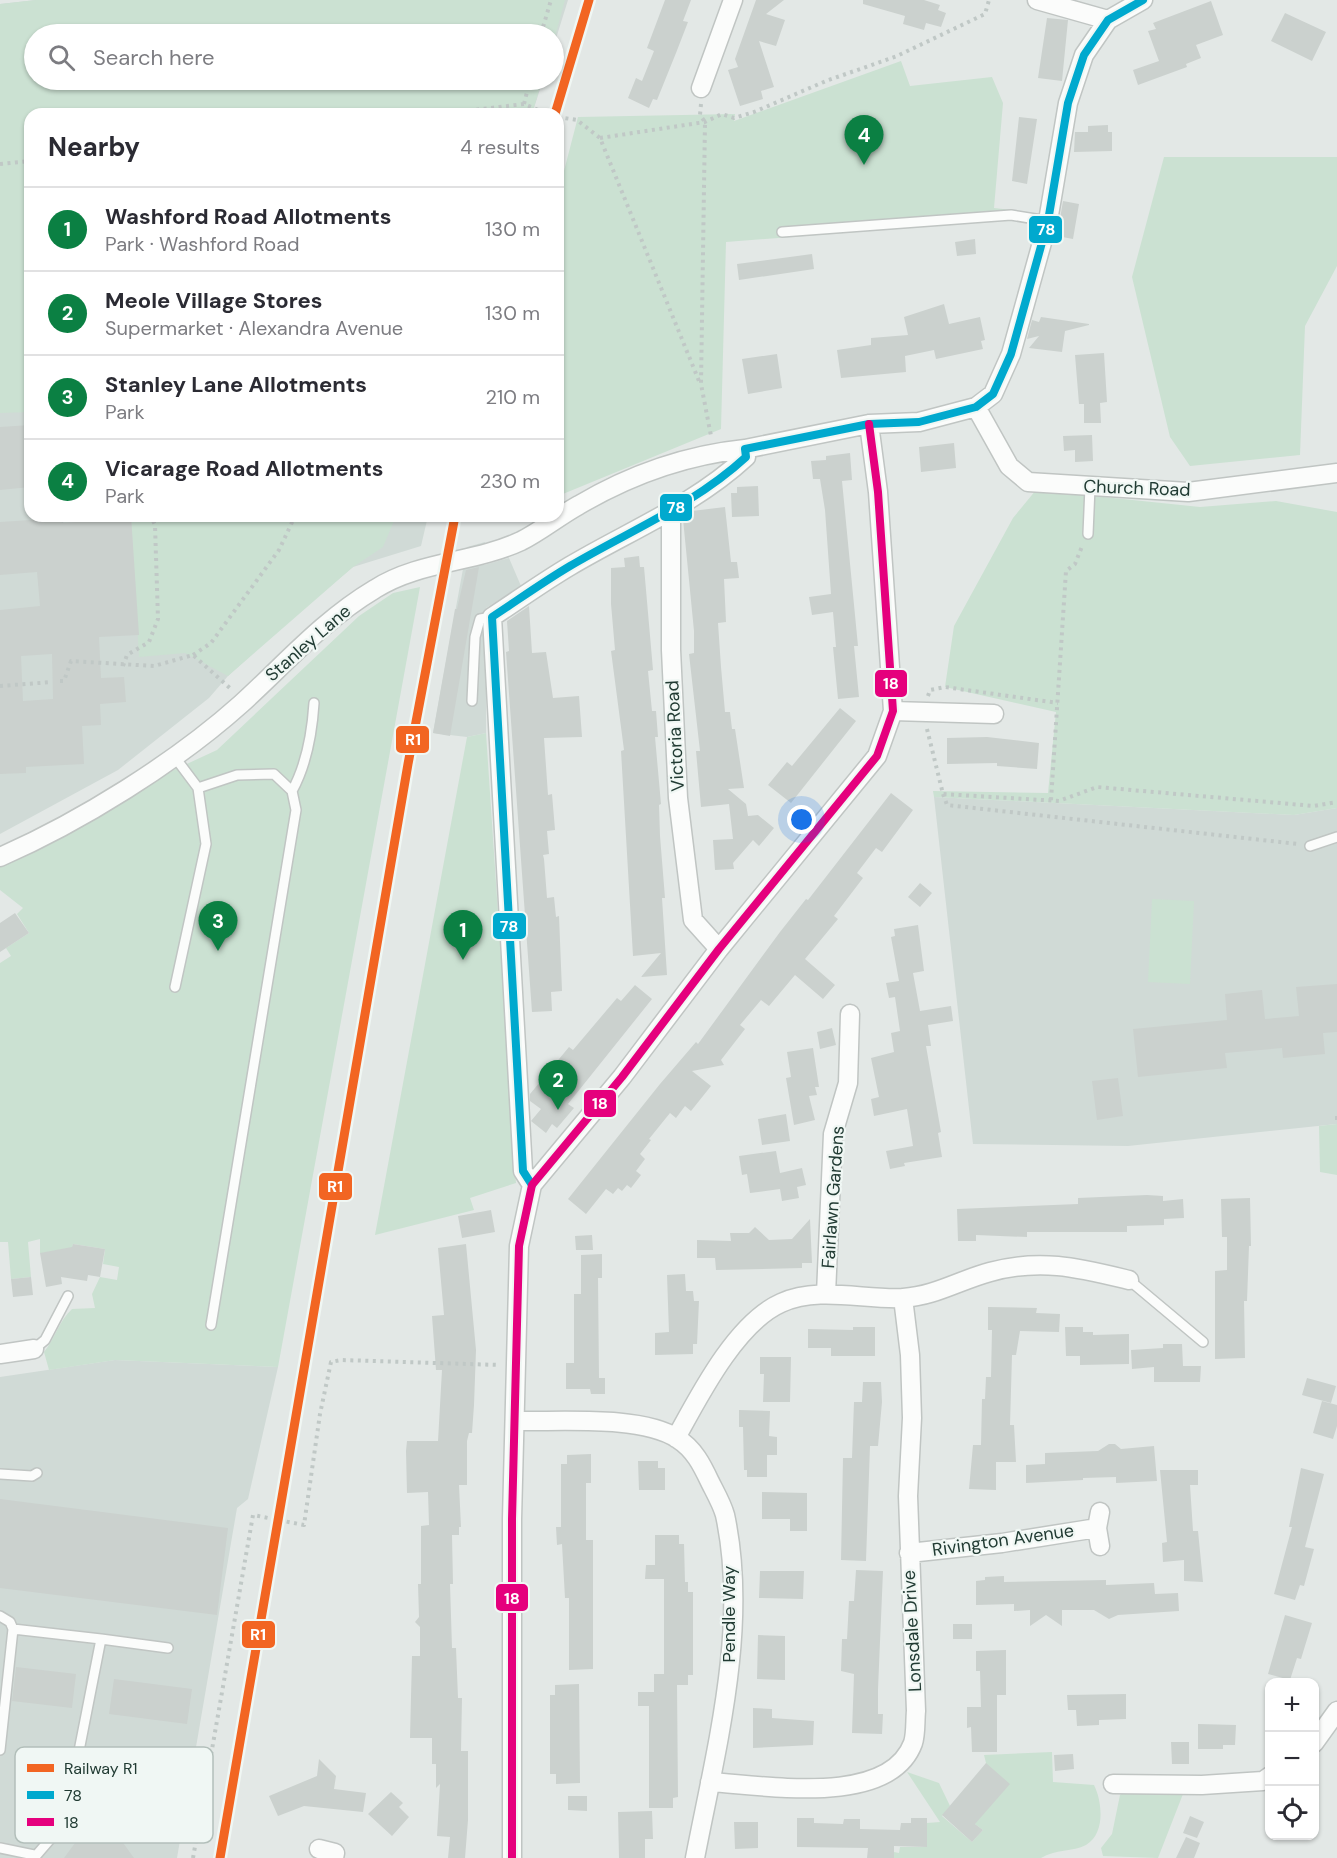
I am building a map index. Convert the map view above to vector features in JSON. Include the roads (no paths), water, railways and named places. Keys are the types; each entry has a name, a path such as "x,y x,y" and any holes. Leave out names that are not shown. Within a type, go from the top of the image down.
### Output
{"street":[{"path":"701,88 733,0"},
{"path":"1037,0 1108,20"},
{"path":"976,407 993,394 999,385 1011,354 1048,221 1068,103 1084,55 1108,20 1143,0"},
{"name":"Stanley Lane","path":"564,514 650,470 710,452 745,449 869,424 919,422 976,407"},
{"name":"Church Road","path":"976,407 1009,466 1028,482 1188,492 1337,473"},
{"path":"512,1858 512,1531 517,1421 519,1246 532,1185 622,1077 719,949 877,756 893,711 878,492 869,424"},
{"path":"532,1185 523,1171 492,617 569,567 670,511 727,475 746,457 745,449"},
{"name":"Victoria Road","path":"670,511 671,650 678,798 693,920 719,949"},
{"name":"Stanley Lane","path":"0,857 27,845 104,801 174,756 244,701 340,612 376,587 407,573 504,548 523,540 552,522"},
{"path":"893,711 994,714"},
{"name":"Fairlawn Gardens","path":"826,1294 833,1134 848,1083 855,1024"},
{"path":"676,1438 707,1384 749,1327 781,1303 826,1294 903,1298 936,1293 989,1272 1028,1264 1062,1264 1090,1279 1129,1280"},
{"name":"Lonsdale Drive","path":"710,1782 748,1787 789,1788 863,1784 891,1771 905,1758 914,1742 916,1711 908,1496 912,1418 910,1355 903,1298"},
{"path":"0,1354 34,1350"},
{"name":"Pendle Way","path":"517,1421 648,1426 676,1438 690,1449 703,1467 725,1514 732,1587 729,1677 695,1858"},
{"name":"Rivington Avenue","path":"909,1553 1002,1543 1098,1520 1100,1546"},
{"path":"1319,1736 1337,1712"},
{"path":"1113,1784 1202,1785 1265,1779"}],"lane":[{"path":"782,232 1011,215 1048,221"},
{"path":"1088,534 1090,487"},
{"path":"472,701 475,637 480,619 492,617"},
{"path":"292,791 302,774 312,733 314,703"},
{"path":"174,756 198,788 206,844 176,987"},
{"path":"198,788 237,775 274,774 292,791 296,810 211,1325"},
{"path":"1310,846 1337,837"},
{"path":"1129,1280 1203,1342"},
{"path":"34,1350 45,1340 68,1296"},
{"path":"0,1474 32,1476 37,1473"},
{"path":"0,1616 10,1622 14,1629 0,1750"},
{"path":"14,1629 168,1648"},
{"path":"80,1747 101,1640"},
{"path":"0,1848 34,1857 49,1843"}],"rail line":[{"name":"R1","path":"564,84 589,0"},
{"name":"R1","path":"557,108 562,90"},
{"name":"R1","path":"220,1858 408,764 454,522"}],"place":[{"name":"Vicarage Road Allotments","path":"864,165"},
{"name":"Stanley Lane Allotments","path":"218,951"},
{"name":"Washford Road Allotments","path":"463,960"},
{"name":"Meole Village Stores","path":"558,1110"}]}
